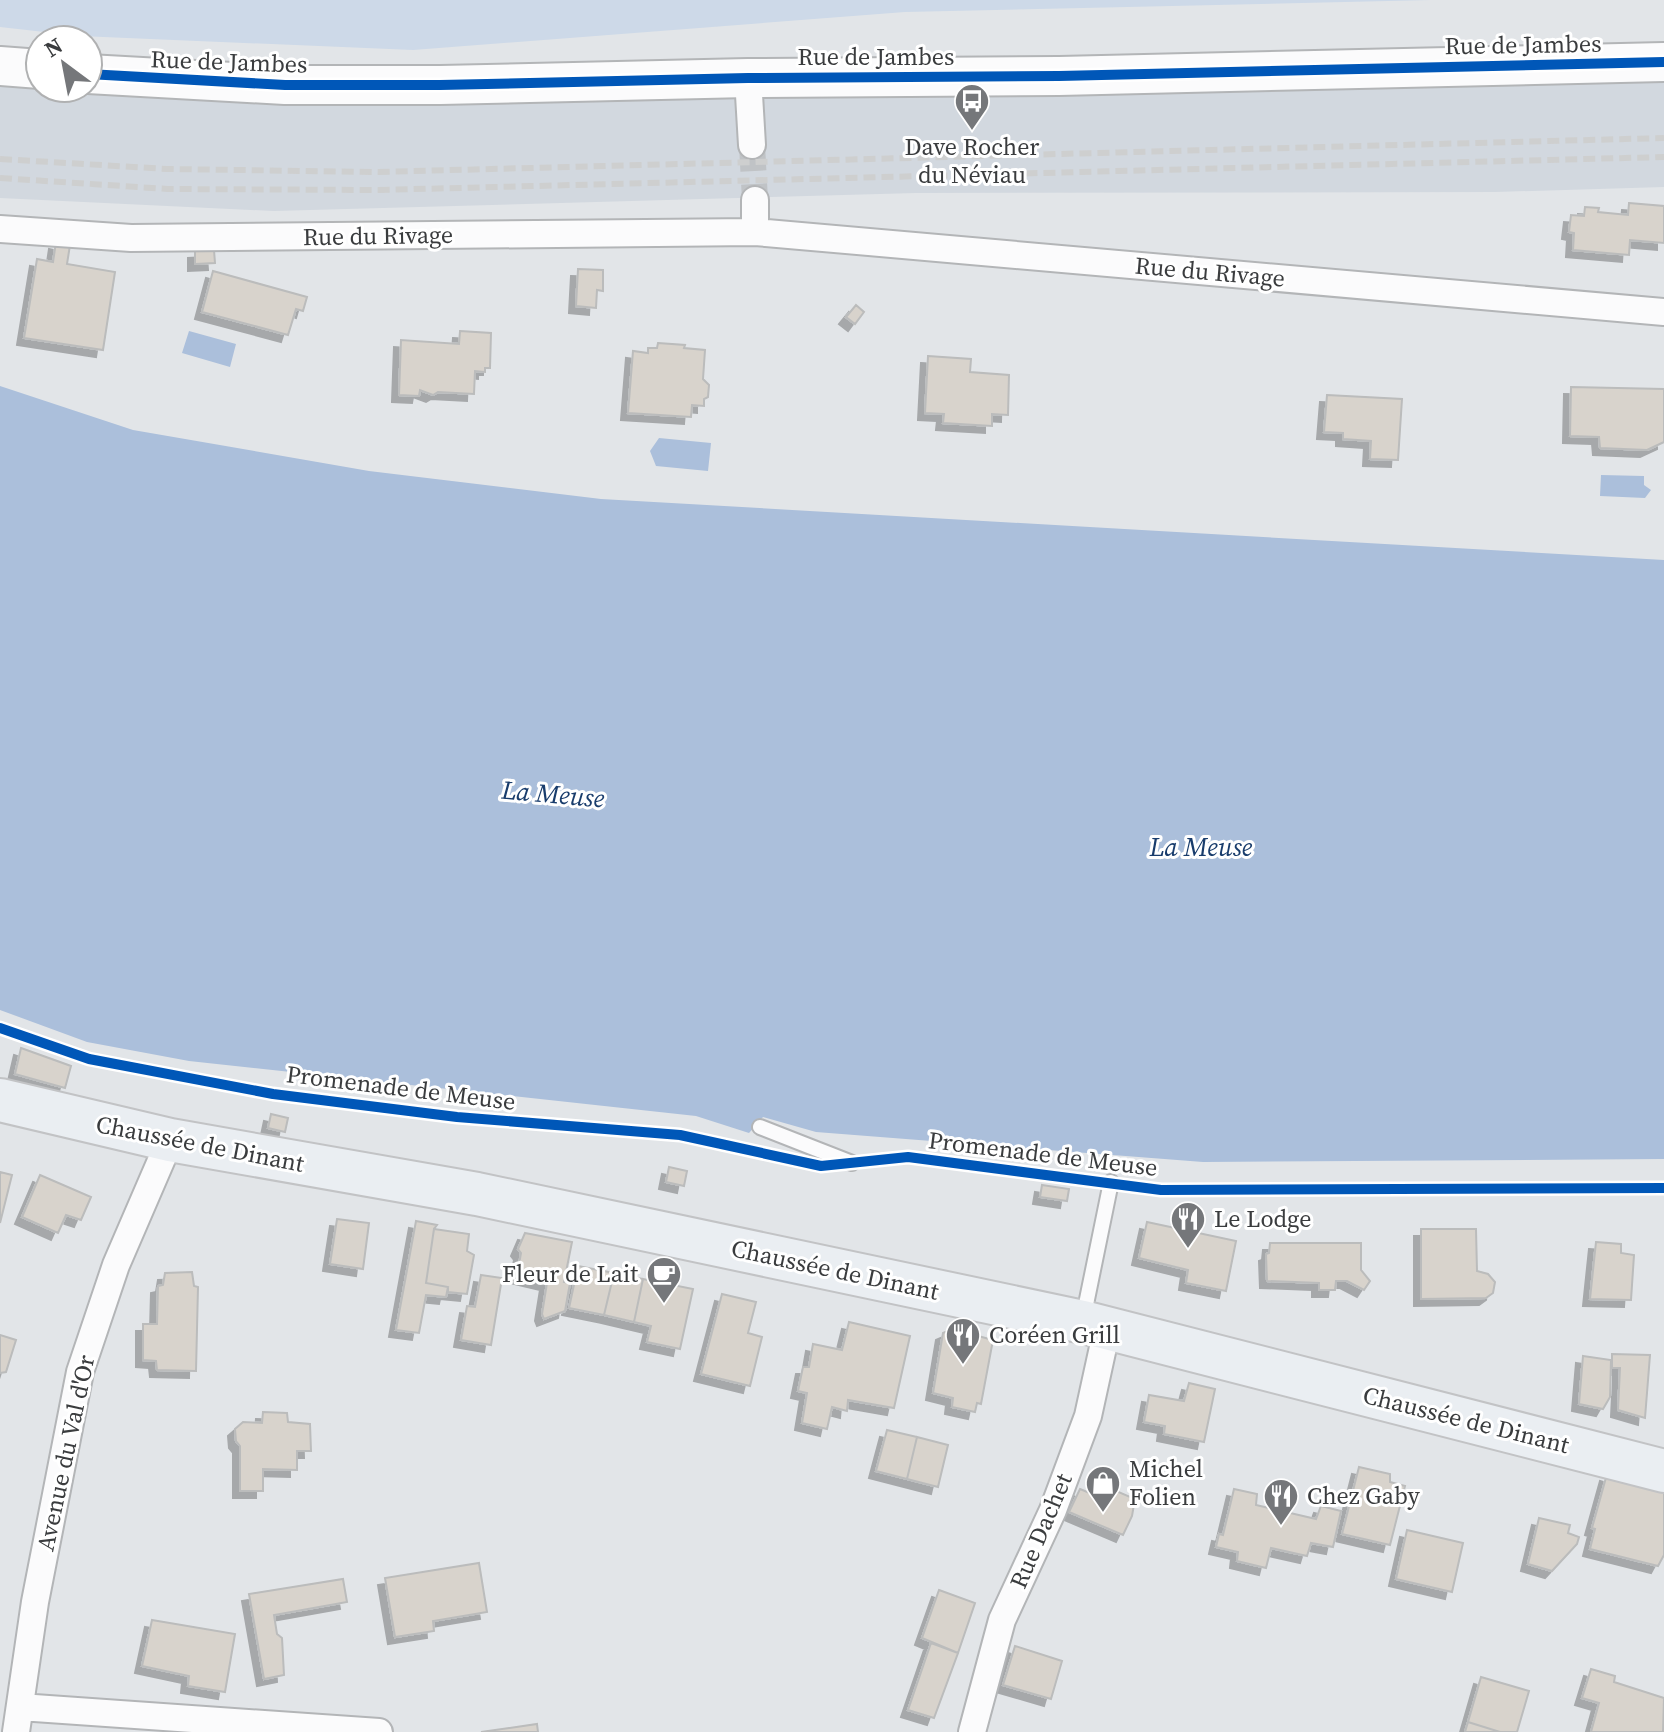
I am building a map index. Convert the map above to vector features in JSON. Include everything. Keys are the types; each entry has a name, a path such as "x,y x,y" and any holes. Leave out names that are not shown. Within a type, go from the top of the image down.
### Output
{"main road":[{"name":"Rue de Jambes","path":"104,75 285,85 455,85 748,78 1059,76 1664,62"},
{"path":"0,66 24,68"},
{"name":"Chaussée de Dinant","path":"0,1100 170,1140 477,1194 1095,1325 1664,1471"}],"street":[{"path":"748,78 752,145"},
{"path":"755,200 755,232"},
{"name":"Rue du Rivage","path":"0,229 131,238 755,232 1664,312"},
{"name":"Avenue du Val d'Or","path":"18,1720 35,1602 80,1372 116,1265 170,1140"},
{"name":"Rue Dachet","path":"972,1732 1002,1620 1053,1510 1088,1416 1095,1325"},
{"path":"18,1720 379,1732"}],"lane":[{"path":"760,1127 852,1163"},
{"path":"1095,1325 1111,1182"}],"shaded area":[{"path":"0,0 1431,0 905,12 413,50 104,37 104,24 24,24 24,30 0,27"},
{"path":"1664,62 1664,187 1495,192 916,193 274,211 0,198 0,66 24,68 24,104 104,104 104,88"}],"water":[{"path":"189,331 236,344 230,367 182,353"},
{"name":"La Meuse","path":"0,386 133,430 369,471 601,499 1664,560 1664,1159 1203,1162 816,1132 763,1117 749,1133 696,1116 189,1061 87,1042 0,1010"},
{"path":"659,438 711,443 708,471 656,466 650,451"},
{"path":"1601,475 1644,476 1644,485 1651,490 1645,498 1600,496"}],"building":[{"path":"1629,203 1664,206 1664,243 1630,240 1629,255 1573,250 1574,233 1569,232 1571,215 1584,216 1585,207 1599,208 1598,212 1628,215"},
{"path":"56,242 70,245 67,264 115,272 103,350 24,338 37,259 53,262"},
{"path":"214,250 215,263 195,264 195,251"},
{"path":"578,269 603,270 603,291 597,290 596,308 576,306"},
{"path":"213,271 307,297 303,311 296,309 288,335 202,312"},
{"path":"856,305 864,312 855,324 846,317"},
{"path":"460,331 491,333 490,368 485,368 485,372 475,371 474,394 438,392 433,395 420,390 419,396 399,395 401,340 459,344"},
{"path":"658,343 705,350 703,379 709,385 708,397 704,399 704,406 692,405 691,417 628,413 633,351 648,353 648,348 657,348"},
{"path":"928,356 971,359 970,372 1009,375 1008,415 992,414 992,426 943,423 944,414 925,413"},
{"path":"1571,387 1664,389 1664,442 1647,450 1600,448 1599,437 1570,436"},
{"path":"1327,395 1402,399 1398,460 1370,459 1371,441 1343,439 1343,433 1324,432"},
{"path":"21,1048 71,1066 65,1088 15,1074"},
{"path":"271,1114 288,1118 285,1132 268,1128"},
{"path":"669,1167 687,1171 684,1186 666,1182"},
{"path":"0,1172 12,1175 0,1223"},
{"path":"40,1175 91,1197 81,1220 66,1215 58,1233 22,1217"},
{"path":"1042,1185 1069,1189 1067,1201 1040,1197"},
{"path":"337,1219 369,1223 363,1269 330,1264"},
{"path":"416,1221 437,1225 426,1283 448,1287 446,1297 426,1295 419,1333 396,1330"},
{"name":"Le Lodge","path":"1147,1222 1236,1241 1226,1291 1186,1283 1188,1270 1139,1258"},
{"path":"434,1229 469,1234 467,1251 474,1255 467,1294 448,1292 448,1287 426,1283"},
{"path":"1421,1229 1476,1229 1477,1271 1488,1274 1495,1282 1493,1293 1486,1298 1421,1299"},
{"path":"525,1233 572,1242 564,1282 570,1283 565,1311 544,1319 542,1314 547,1283 517,1276 521,1253 518,1249"},
{"path":"1596,1242 1621,1244 1621,1253 1634,1255 1631,1300 1590,1299"},
{"path":"1270,1243 1361,1243 1361,1270 1370,1281 1364,1290 1347,1281 1336,1281 1335,1290 1319,1290 1319,1283 1267,1281 1266,1254 1269,1253"},
{"path":"578,1266 614,1273 604,1315 569,1308"},
{"path":"192,1272 194,1286 198,1287 196,1371 157,1370 156,1361 143,1360 143,1324 157,1324 158,1286 163,1285 165,1273"},
{"path":"614,1273 643,1279 634,1322 604,1315"},
{"path":"481,1275 502,1278 491,1345 461,1340 467,1306 475,1307"},
{"name":"Fleur de Lait","path":"643,1279 693,1289 680,1349 647,1342 651,1326 634,1322"},
{"path":"722,1294 756,1302 748,1333 762,1337 750,1386 701,1374"},
{"path":"849,1322 910,1336 894,1408 848,1400 847,1411 832,1407 827,1429 802,1423 807,1393 798,1391 803,1367 809,1367 813,1344 842,1350"},
{"path":"952,1329 993,1340 981,1404 977,1403 975,1412 952,1407 953,1398 933,1393 943,1333"},
{"path":"0,1335 16,1340 6,1372 0,1373"},
{"path":"1612,1354 1650,1355 1645,1418 1618,1410 1620,1368 1612,1368"},
{"path":"1583,1356 1611,1360 1610,1397 1603,1409 1579,1404"},
{"path":"1189,1383 1215,1389 1204,1442 1164,1434 1165,1426 1144,1422 1149,1395 1184,1401"},
{"path":"263,1412 287,1413 288,1422 310,1424 311,1451 297,1451 297,1470 263,1469 263,1491 240,1491 240,1446 236,1441 235,1429 243,1422 262,1423"},
{"path":"887,1430 917,1437 907,1479 876,1471"},
{"path":"917,1437 948,1445 938,1487 907,1479"},
{"path":"1359,1467 1390,1474 1390,1482 1405,1486 1390,1545 1342,1534"},
{"path":"1607,1474 1664,1492 1664,1555 1658,1566 1590,1549 1595,1529 1592,1528"},
{"name":"Michel Folien","path":"1080,1489 1109,1501 1114,1490 1135,1499 1132,1516 1123,1535 1069,1512"},
{"name":"Chez Gaby","path":"1234,1489 1257,1494 1256,1505 1316,1519 1321,1506 1341,1511 1333,1547 1311,1543 1307,1556 1271,1548 1266,1568 1237,1561 1238,1552 1216,1547 1219,1534 1223,1535"},
{"path":"1539,1518 1570,1525 1568,1533 1579,1537 1577,1544 1552,1571 1528,1564"},
{"path":"1407,1530 1463,1543 1452,1592 1396,1579"},
{"path":"479,1563 487,1612 433,1621 434,1631 395,1637 385,1578"},
{"path":"343,1579 347,1602 274,1615 277,1634 282,1638 284,1675 264,1679 249,1594"},
{"path":"939,1590 975,1603 958,1653 922,1638"},
{"path":"152,1620 235,1634 225,1692 188,1686 189,1676 142,1666"},
{"path":"931,1643 958,1653 934,1718 908,1710"},
{"path":"1015,1646 1062,1661 1051,1699 1003,1685"},
{"path":"1591,1669 1615,1676 1614,1682 1664,1698 1663,1732 1591,1732 1599,1703 1582,1698"},
{"path":"1481,1677 1529,1691 1517,1732 1500,1732 1468,1722"},
{"path":"1468,1722 1500,1732 1465,1732"},
{"path":"537,1724 538,1732 481,1732"}],"tunnel":[{"path":"752,145 755,200"}],"railway":[{"path":"0,159 167,169 378,172 1664,138"},
{"path":"0,178 168,189 379,190 1664,157"}],"cycle path":[{"path":"104,75 285,85 440,85 748,78 1059,76 1664,62"},
{"name":"Promenade de Meuse","path":"0,1028 89,1059 273,1094 457,1117 680,1135 821,1166 908,1157 1161,1190 1664,1188"}],"place":[{"name":"Dave Rocher du Néviau","path":"972,132"},
{"name":"Le Lodge","path":"1188,1250"},
{"name":"Fleur de Lait","path":"664,1305"},
{"name":"Coréen Grill","path":"963,1366"},
{"name":"Michel Folien","path":"1103,1514"},
{"name":"Chez Gaby","path":"1281,1527"}]}
